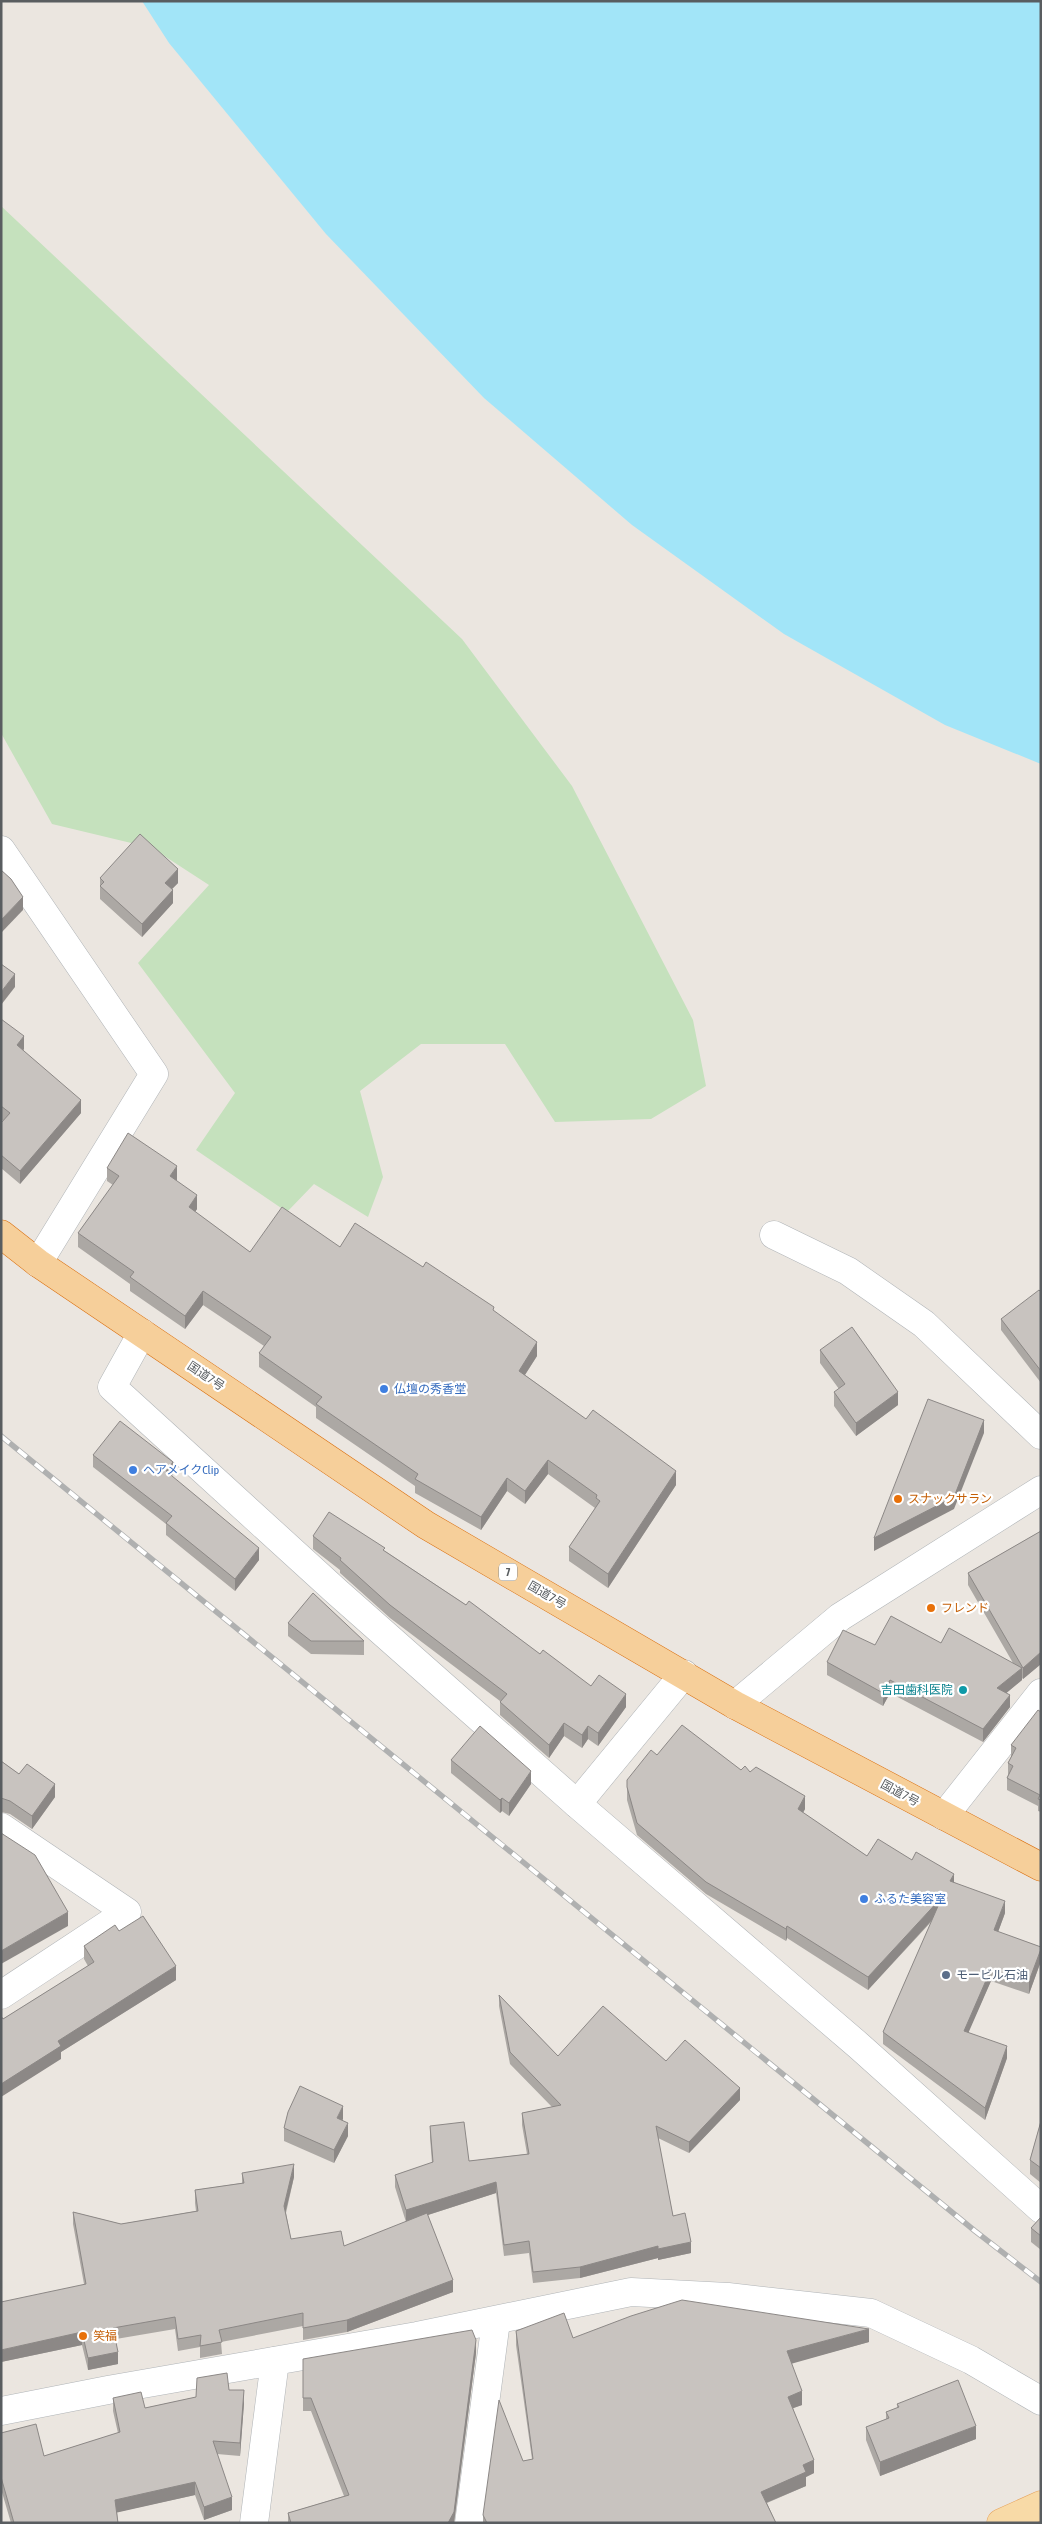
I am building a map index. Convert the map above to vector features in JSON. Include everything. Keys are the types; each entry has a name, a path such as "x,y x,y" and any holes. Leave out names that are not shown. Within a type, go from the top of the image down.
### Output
{"highway":[{"name":"国道7号","path":"1,1234 38,1263 426,1525 735,1705 1041,1867"}],"main road":[{"path":"1001,2523 1041,2505"}],"street":[{"path":"1,850 154,1074 38,1263"},
{"path":"774,1235 848,1271 924,1324 1041,1435"},
{"path":"142,1333 112,1386 337,1592 577,1804 859,2046 1041,2209"},
{"path":"735,1705 840,1616 1041,1490"},
{"path":"577,1804 684,1674"},
{"path":"944,1816 1041,1693"},
{"path":"1,1826 127,1912 1,1995"},
{"path":"1,2411 496,2321 631,2292 728,2297 870,2313 971,2360 1041,2401"},
{"path":"469,2523 496,2321"},
{"path":"254,2523 275,2361"}],"green space":[{"path":"1,206 462,639 572,786 693,1020 706,1086 651,1119 555,1122 505,1044 421,1044 360,1091 383,1177 368,1217 314,1184 287,1212 196,1150 235,1093 138,963 209,885 152,848 52,824 1,733"}],"water":[{"path":"142,1 1041,1 1041,764 945,725 784,634 632,525 484,398 326,234 169,43"}],"building":[{"path":"140,834 178,869 165,883 173,890 142,924 100,886 104,882 100,878"},
{"path":"1,870 11,879 23,897 1,920"},
{"path":"1,964 15,974 1,992"},
{"path":"1,1019 24,1036 17,1045 81,1100 20,1171 1,1155 1,1123 10,1113 1,1106"},
{"path":"128,1133 177,1166 170,1176 197,1195 189,1207 250,1252 282,1207 340,1247 355,1223 423,1267 426,1262 494,1307 493,1310 537,1342 519,1371 586,1419 593,1410 676,1471 608,1574 569,1547 600,1501 596,1498 597,1495 548,1460 525,1491 507,1478 481,1517 415,1479 418,1474 316,1404 322,1397 259,1353 271,1337 203,1291 185,1316 130,1277 134,1272 78,1233 119,1176 107,1168"},
{"path":"1039,1290 1041,1292 1041,1371 1001,1319"},
{"path":"852,1327 898,1392 856,1423 834,1392 845,1384 820,1350"},
{"path":"928,1399 984,1420 954,1497 874,1538"},
{"path":"120,1421 173,1462 166,1471 259,1548 235,1579 166,1523 172,1516 93,1455"},
{"path":"329,1512 385,1548 383,1550 466,1605 469,1601 540,1654 543,1650 591,1686 599,1675 626,1694 598,1733 588,1726 582,1735 564,1723 549,1745 500,1702 507,1694 390,1605 340,1560 341,1558 313,1536"},
{"path":"1041,1531 1041,1652 1023,1668 968,1573"},
{"path":"313,1593 364,1641 311,1641 288,1623"},
{"path":"891,1616 941,1643 949,1628 1022,1668 997,1688 1010,1695 983,1729 890,1680 883,1693 827,1662 843,1630 875,1645"},
{"path":"1038,1710 1041,1712 1041,1800 1038,1799 1040,1795 1007,1778 1013,1766 1008,1763 1016,1748 1011,1745"},
{"path":"682,1725 741,1770 745,1766 750,1772 756,1767 805,1796 798,1809 867,1856 878,1839 912,1860 916,1852 954,1874 950,1881 1005,1901 994,1930 1041,1947 1041,1949 1029,1981 991,1969 964,2031 1007,2046 985,2108 883,2032 942,1897 868,1977 787,1926 786,1929 706,1882 637,1823 627,1787 627,1780 651,1750 657,1755"},
{"path":"480,1726 531,1771 509,1803 502,1798 500,1800 451,1760"},
{"path":"1,1761 19,1774 27,1764 55,1784 32,1816 10,1801 1,1798"},
{"path":"1,1833 35,1855 68,1912 1,1951"},
{"path":"143,1916 176,1966 58,2041 61,2046 1,2084 1,2016 3,2019 94,1962 84,1946 115,1925 119,1931"},
{"path":"499,1995 558,2056 603,2006 666,2061 685,2040 740,2088 689,2142 656,2126 673,2216 685,2213 691,2242 658,2249 658,2246 580,2267 533,2272 529,2241 504,2245 496,2182 406,2210 395,2175 433,2162 430,2126 464,2122 469,2161 529,2154 522,2113 561,2105 510,2052"},
{"path":"300,2086 343,2106 337,2118 348,2123 334,2150 284,2128 288,2112"},
{"path":"1041,2121 1041,2168 1030,2160"},
{"path":"294,2164 284,2206 291,2239 341,2231 344,2246 427,2213 453,2280 347,2320 303,2328 303,2313 219,2330 222,2342 200,2346 201,2335 178,2339 175,2317 113,2328 118,2352 88,2358 82,2332 1,2350 1,2302 86,2284 73,2212 121,2224 198,2211 195,2190 244,2183 242,2173"},
{"path":"1041,2217 1041,2236 1031,2228"},
{"path":"682,2300 869,2329 787,2351 802,2391 788,2397 814,2460 803,2465 806,2472 761,2492 776,2523 487,2523 483,2515 499,2400 523,2461 533,2459 516,2331 564,2313 573,2338 631,2316"},
{"path":"472,2330 476,2340 454,2512 448,2523 291,2523 288,2513 349,2495 311,2398 303,2398 303,2359"},
{"path":"227,2373 229,2390 244,2390 240,2443 213,2441 232,2497 204,2507 195,2482 115,2500 118,2523 14,2523 1,2477 1,2433 36,2424 44,2456 120,2432 113,2398 141,2392 145,2408 196,2397 197,2378"},
{"path":"958,2380 976,2426 880,2462 866,2427 889,2418 886,2412 899,2407 897,2404"}],"railway":[{"path":"1,1436 975,2231 1041,2282"}],"place":[{"name":"仏壇の秀香堂","path":"384,1389"},
{"name":"ヘアメイクClip","path":"133,1470"},
{"name":"スナックサラン","path":"898,1499"},
{"name":"フレンド","path":"931,1608"},
{"name":"吉田歯科医院","path":"963,1690"},
{"name":"ふるた美容室","path":"864,1899"},
{"name":"モービル石油","path":"946,1975"},
{"name":"笑福","path":"83,2336"}]}
